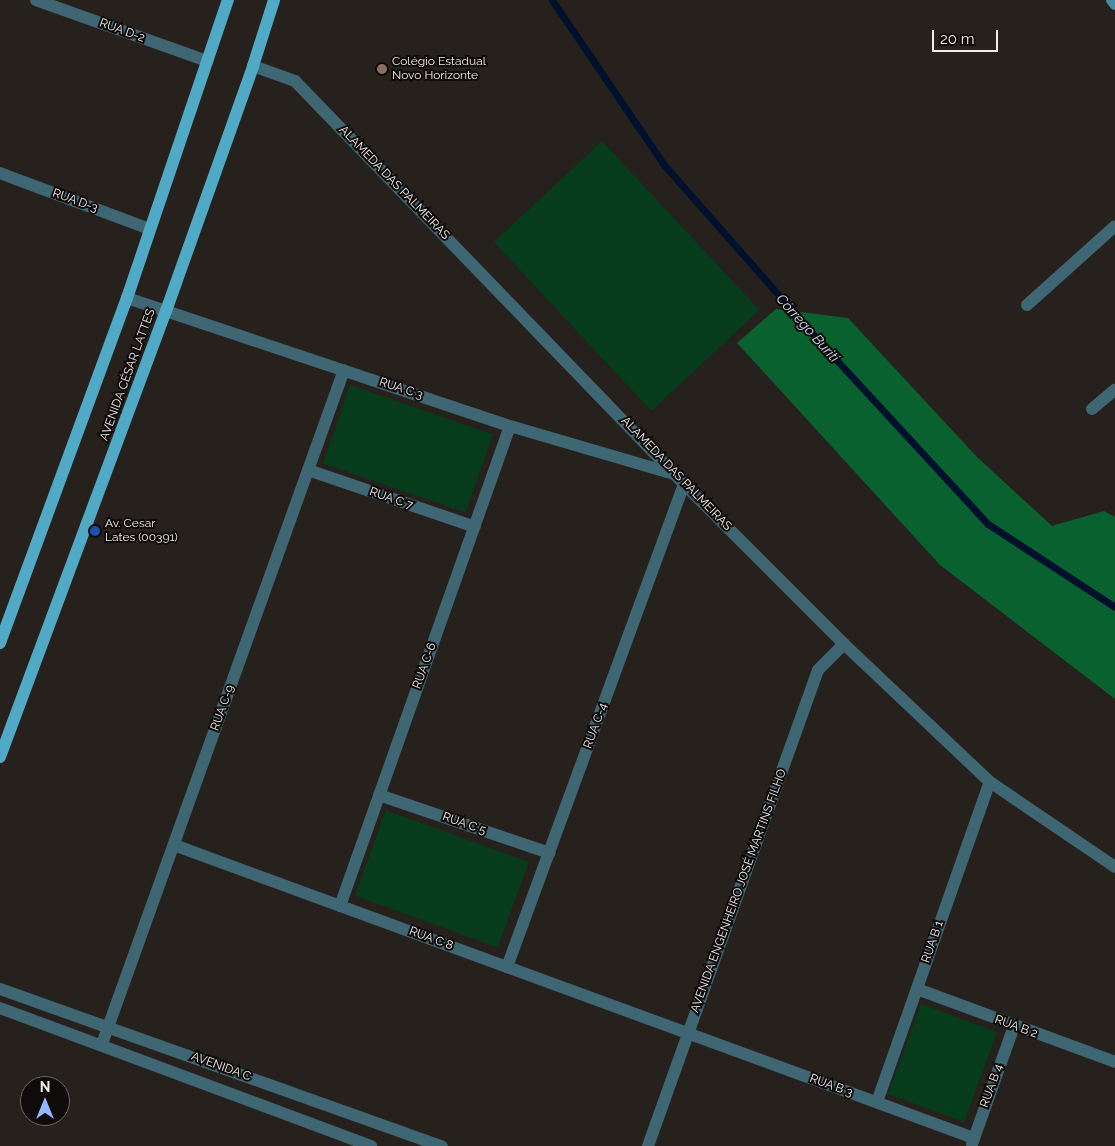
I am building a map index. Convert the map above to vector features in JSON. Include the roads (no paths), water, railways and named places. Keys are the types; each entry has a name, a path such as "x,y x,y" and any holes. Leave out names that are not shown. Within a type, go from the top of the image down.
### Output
{"main road":[{"path":"0,643 127,298 228,0"},
{"name":"AVENIDA CÉSAR LATTES","path":"0,757 166,311 253,66 274,0"},
{"path":"1112,0 1115,4"}],"street":[{"name":"RUA D-2","path":"36,0 207,61"},
{"name":"ALAMEDA DAS PALMEIRAS","path":"253,66 295,81 680,479 844,644 990,782 1115,867"},
{"name":"RUA D-3","path":"0,173 150,229"},
{"path":"1027,305 1115,226"},
{"name":"RUA C 3","path":"127,298 510,426 680,479"},
{"name":"RUA C-9","path":"102,1044 344,370"},
{"path":"1092,409 1115,390"},
{"name":"RUA C-6","path":"340,906 510,426"},
{"name":"RUA C 7","path":"308,470 474,527"},
{"name":"RUA C-4","path":"508,967 550,853 680,479"},
{"name":"AVENIDA ENGENHEIRO JOSÉ MARTINS FILHO","path":"648,1146 818,670 844,644"},
{"name":"RUA B 1","path":"877,1102 990,782"},
{"name":"RUA C 5","path":"379,796 550,853"},
{"name":"RUA C 8","path":"174,845 688,1033"},
{"name":"RUA B 2","path":"917,988 1014,1026 1115,1062"},
{"name":"AVENIDA C","path":"0,989 440,1146"},
{"name":"AVENIDA C","path":"0,1008 102,1044 371,1146"},
{"name":"RUA B 4","path":"973,1142 1014,1026"},
{"name":"RUA B 3","path":"688,1033 877,1102 973,1142"}],"waterway":[{"name":"Córrego Buriti","path":"552,0 665,166 831,354 988,524 1115,607"}],"place":[{"name":"Colégio Estadual Novo Horizonte","path":"382,69"},
{"name":"Av. Cesar Lates (00391)","path":"95,531"}]}
